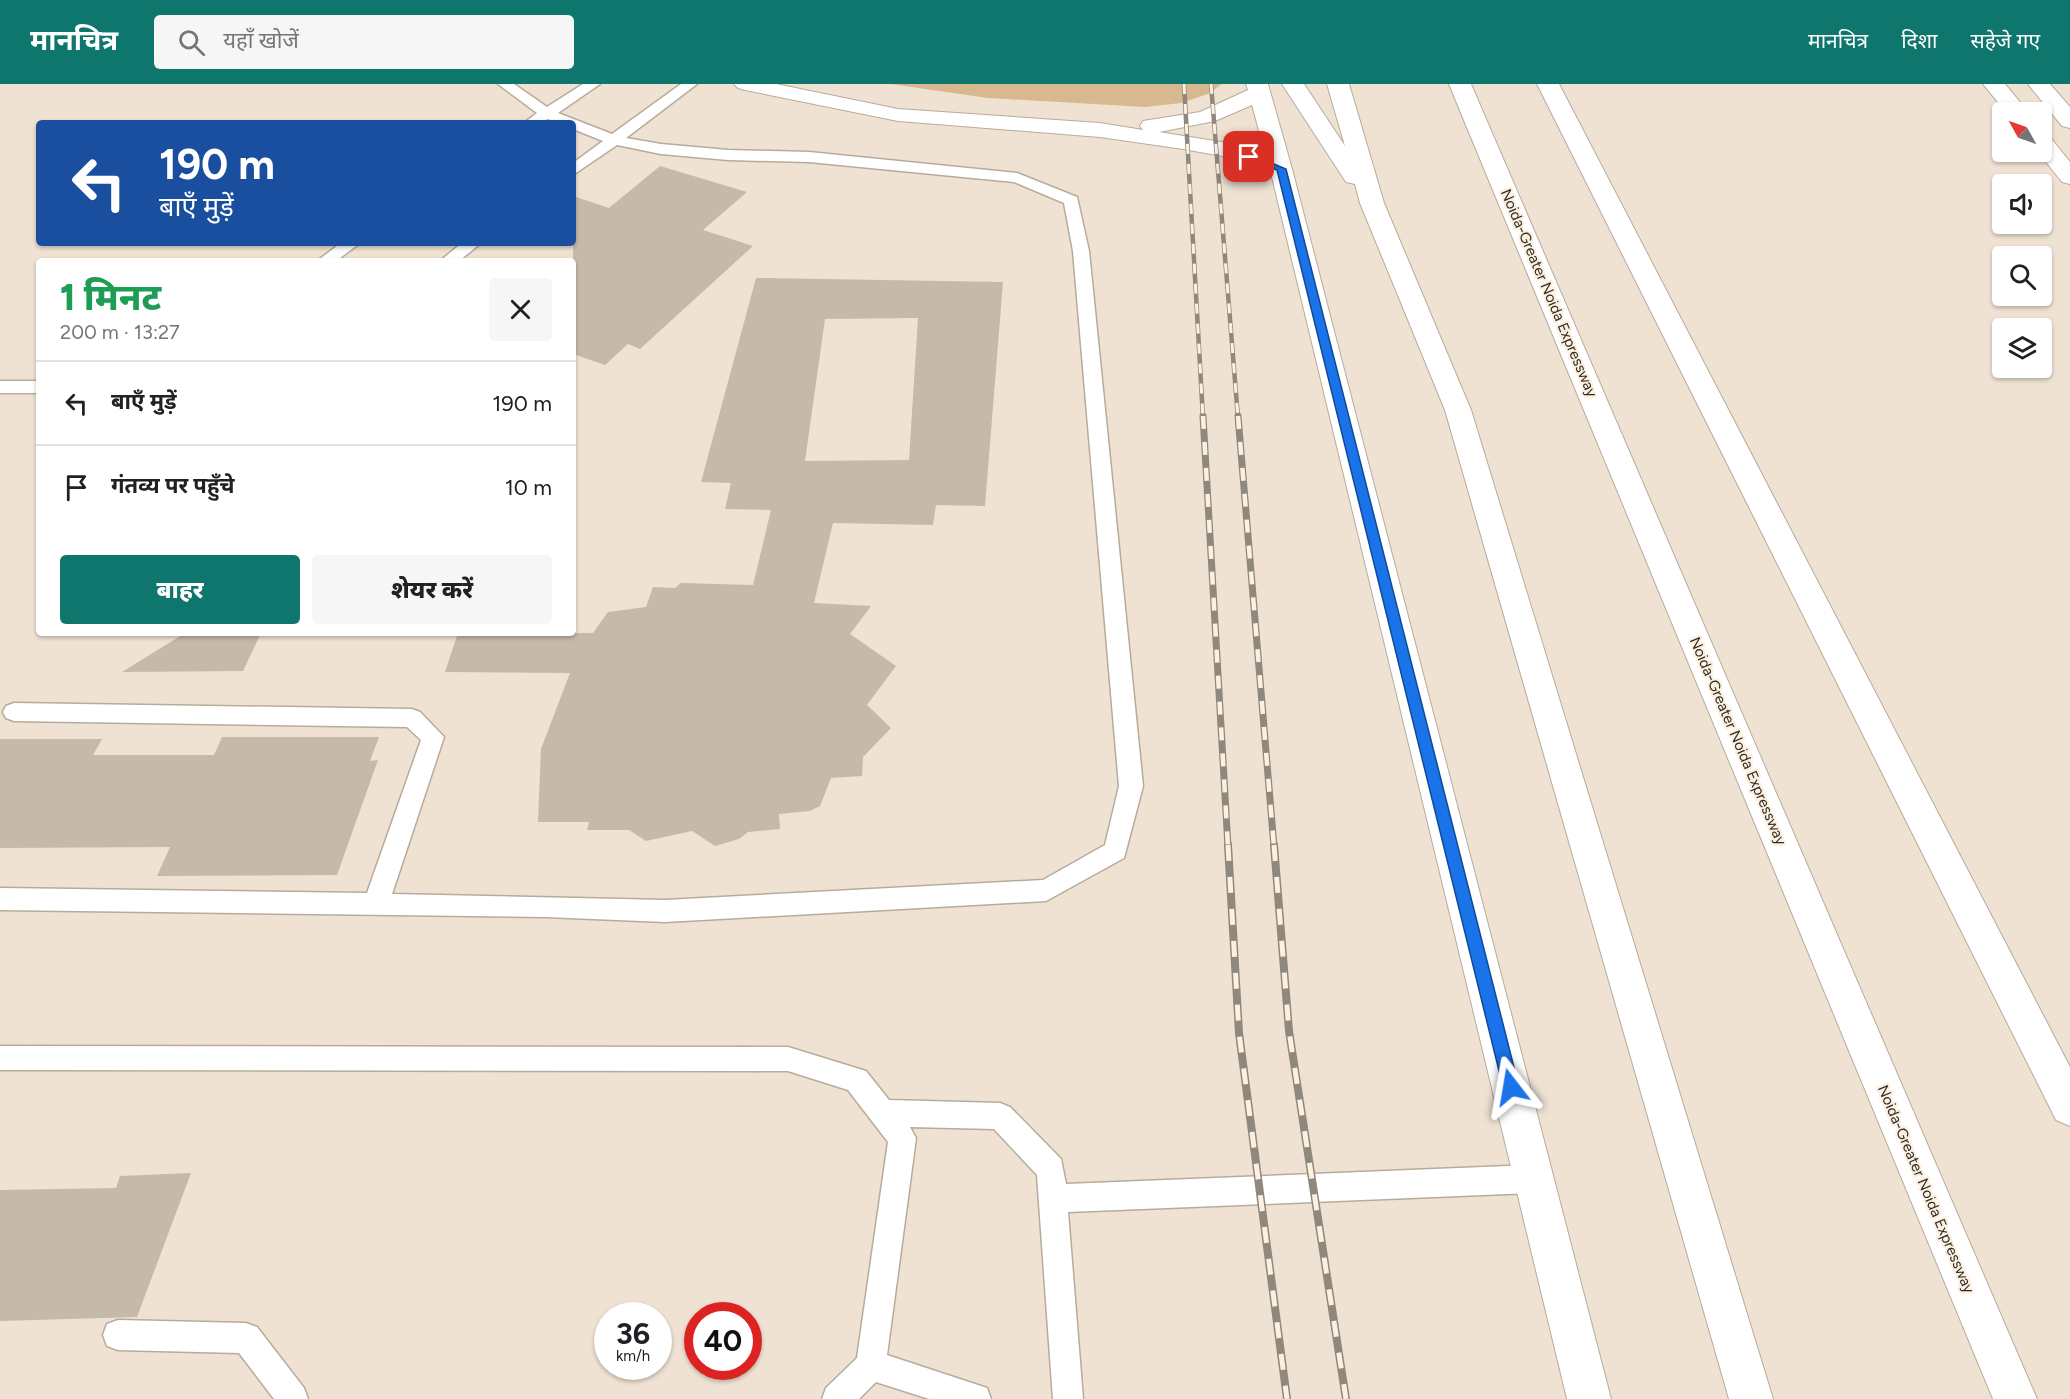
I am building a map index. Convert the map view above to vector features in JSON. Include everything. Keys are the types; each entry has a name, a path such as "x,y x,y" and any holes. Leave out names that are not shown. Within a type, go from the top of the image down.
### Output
{"main road":[{"path":"745,84 898,115 979,123 1100,129 1233,151 1281,169"},
{"path":"1293,84 1372,203"},
{"path":"1338,84 1372,203 1458,410 1751,1399"},
{"name":"Noida-Greater Noida Expressway","path":"1460,84 1474,100 2015,1399"},
{"path":"1548,84 2070,1107"},
{"path":"1994,84 2009,102"},
{"path":"2039,84 2070,121"},
{"path":"1100,129 1192,123 1230,110 1258,88 1281,169 1589,1399"},
{"path":"2052,154 2070,177"}],"lane":[{"path":"505,84 546,113 564,120"},
{"path":"536,120 593,84"},
{"path":"576,168 690,84"},
{"path":"0,899 545,906 665,911 1046,890 1116,851 1131,786 1081,251 1071,200 1017,178 809,157 728,155 661,149 614,140 576,125"},
{"path":"330,258 348,246"},
{"path":"452,258 469,246"},
{"path":"0,387 36,387"},
{"path":"14,712 412,718 433,737 376,904"},
{"path":"0,1059 788,1059 857,1080 902,1138 871,1365 837,1399"},
{"path":"883,1113 999,1116 1051,1169 1068,1399"},
{"path":"1053,1199 1534,1179"},
{"path":"118,1335 246,1338 293,1399"},
{"path":"871,1365 976,1399"}],"shaded area":[{"path":"891,84 1222,84 1208,94 1181,103 1145,107 988,98"}],"building":[{"path":"660,166 747,192 703,230 753,246 640,349 628,344 605,365 576,355 576,258 573,258 573,246 576,246 576,197 609,208"},
{"path":"756,278 1003,282 985,506 936,505 933,525 833,523 814,603 871,606 850,634 896,666 867,705 891,728 863,757 862,776 831,778 820,806 810,811 779,814 780,829 748,832 739,839 715,846 692,831 646,841 629,830 587,830 589,822 538,822 541,749 570,673 445,672 457,636 576,636 576,633 593,633 608,612 646,607 653,587 675,588 681,583 753,585 771,510 725,509 731,483 701,482","holes":["918,318 909,460 805,461 825,319"]},
{"path":"180,636 260,636 243,671 122,672"},
{"path":"222,737 379,737 370,761 378,760 337,875 157,876 170,847 0,848 0,739 102,739 93,755 214,755"},
{"path":"191,1173 137,1317 0,1321 0,1190 116,1188 120,1176"}],"railway":[{"path":"1184,84 1203,418"},
{"path":"1211,84 1238,418"},
{"path":"1203,416 1228,847"},
{"path":"1238,416 1274,847"},
{"path":"1228,845 1239,1033 1287,1399"},
{"path":"1274,845 1289,1031 1346,1399"}],"route":[{"path":"1249,157 1281,169 1511,1087"}]}
